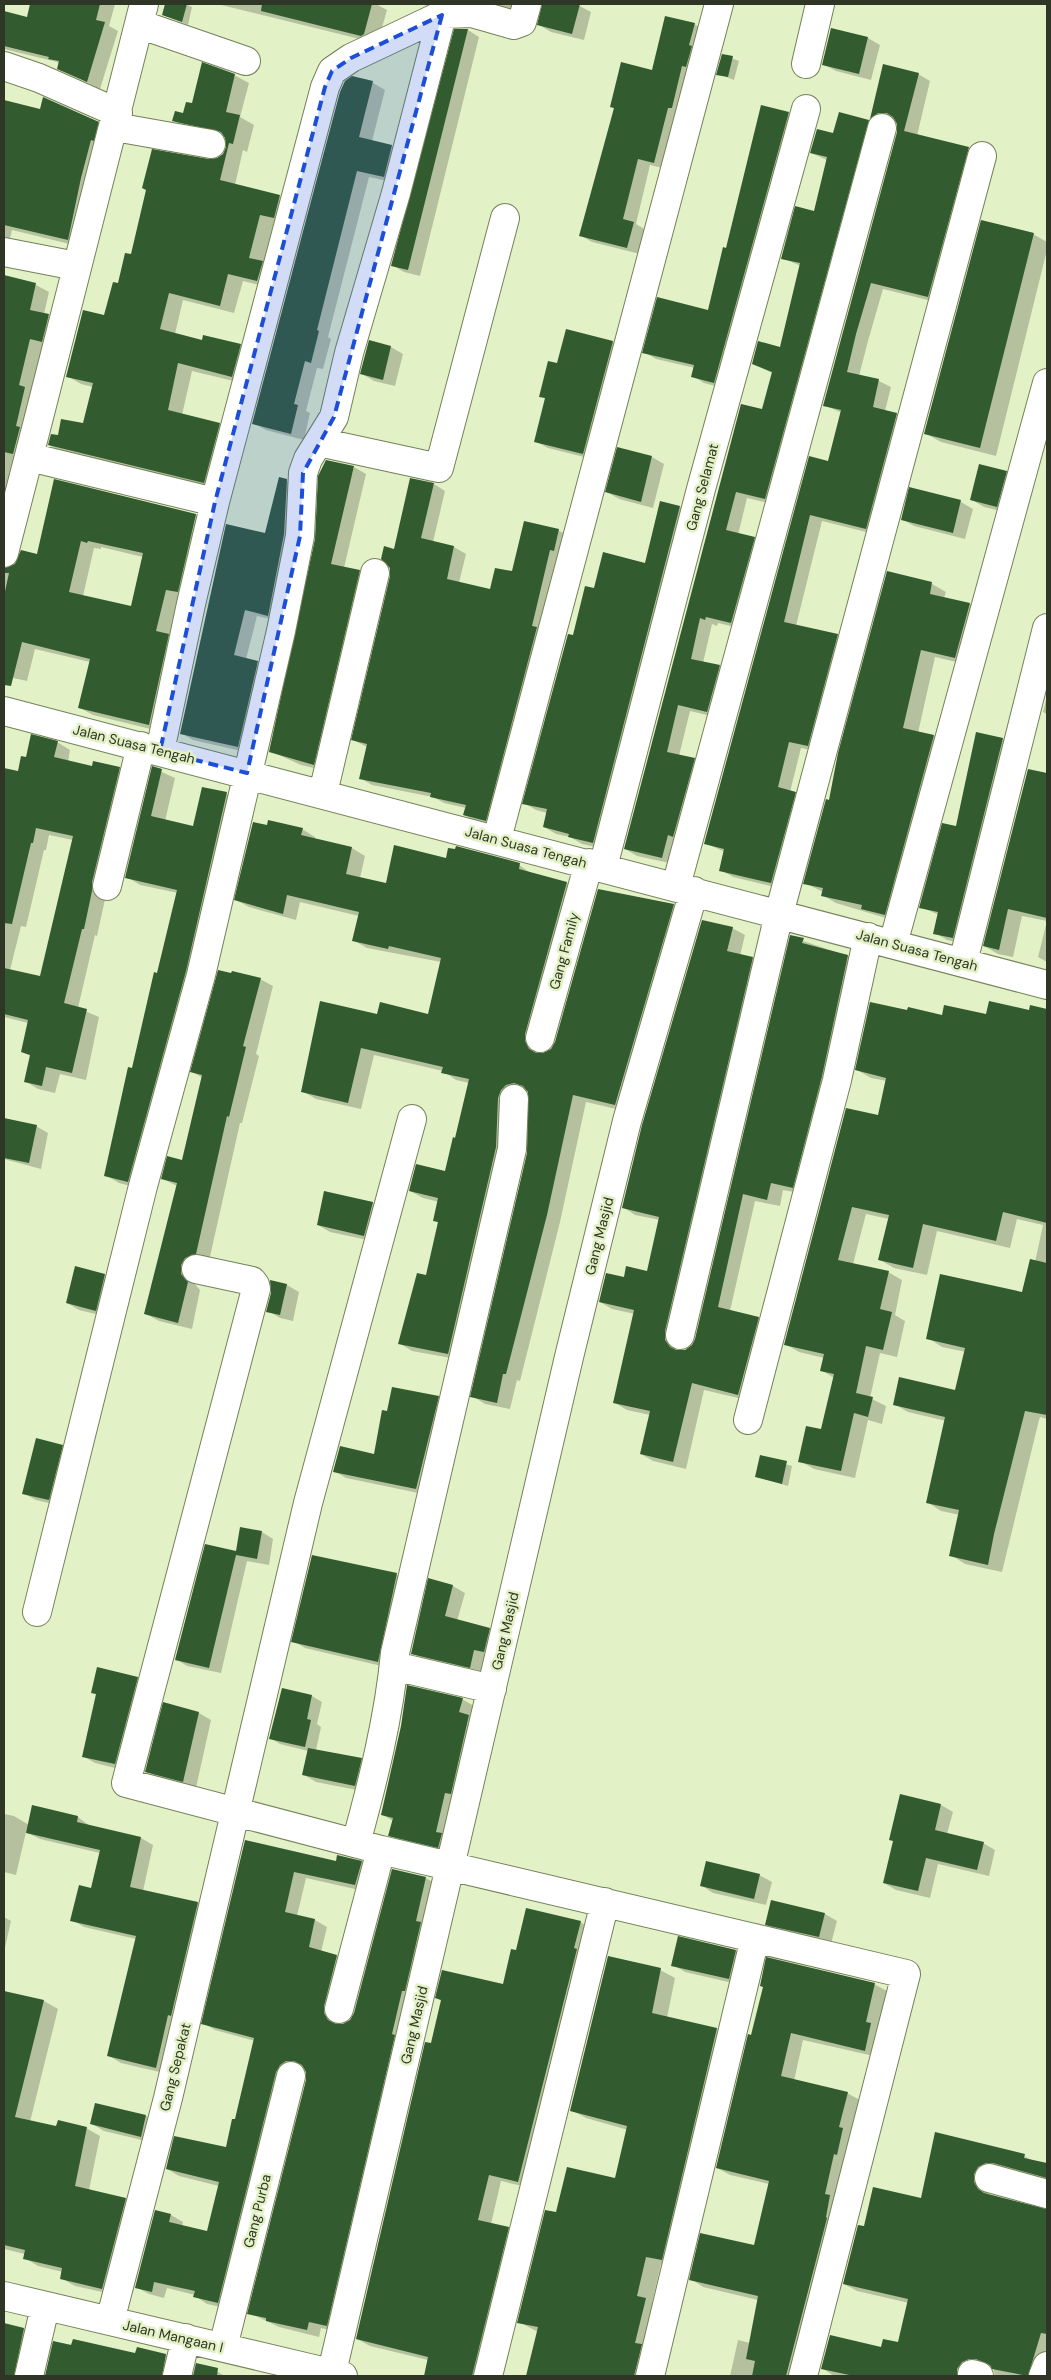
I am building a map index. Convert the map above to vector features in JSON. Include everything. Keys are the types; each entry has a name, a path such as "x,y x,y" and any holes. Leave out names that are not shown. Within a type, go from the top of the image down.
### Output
{"street":[{"path":"107,886 150,748 191,604 215,502 325,86 332,72 351,58 442,15 472,13 514,25 522,22 527,4"},
{"path":"497,839 719,4"},
{"path":"806,64 820,4"},
{"path":"4,553 76,266 116,120 141,14 246,60"},
{"path":"37,1612 143,1186 201,975 281,631 300,536 303,473 308,459 334,417 349,353 396,193 442,15"},
{"path":"4,66 39,78 116,120 211,144"},
{"name":"Gang Selamat","path":"596,865 806,109"},
{"name":"Gang Masjid","path":"335,2375 567,1366 685,889 882,128"},
{"path":"680,1335 779,914 982,156"},
{"path":"319,442 439,468 505,218"},
{"path":"4,252 76,266"},
{"path":"748,1420 837,1080 881,940 1047,382"},
{"path":"28,457 215,502"},
{"path":"323,793 376,573"},
{"path":"963,962 1047,628"},
{"name":"Jalan Suasa Tengah","path":"4,711 247,773 1047,985"},
{"name":"Gang Family","path":"540,1038 596,865"},
{"path":"339,2009 369,1847 374,1776 395,1653 512,1149 514,1100"},
{"name":"Gang Sepakat","path":"110,2321 168,2098 237,1813 308,1503 412,1119"},
{"path":"196,1270 252,1281 256,1289 126,1783 369,1847 906,1974 803,2376"},
{"path":"394,1666 492,1689"},
{"path":"488,2376 605,1902"},
{"path":"650,2376 755,1938"},
{"name":"Gang Purba","path":"223,2347 291,2076"},
{"path":"989,2178 1047,2194"},
{"name":"Jalan Mangaan I","path":"4,2296 335,2375"},
{"path":"29,2376 45,2307"},
{"path":"177,2376 186,2338"},
{"path":"1043,2376 1047,2366"}],"highlighted area":[{"path":"442,15 334,417 303,473 300,536 247,773 160,751 215,502 325,87 332,71 351,58"}],"building":[{"path":"30,4 100,4 96,20 105,22 87,82 57,69 59,61 4,46 4,11 27,17"},
{"path":"165,4 187,4 182,22 162,15"},
{"path":"262,4 372,4 364,34 361,36 261,11"},
{"path":"542,4 580,4 572,34 537,25"},
{"path":"665,16 695,23 689,45 692,46 686,67 682,66 672,108 668,108 654,163 638,159 623,219 634,222 627,248 579,236 614,108 610,107 621,62 652,70"},
{"path":"831,28 868,37 859,74 822,65"},
{"path":"454,29 468,29 408,270 391,266"},
{"path":"722,54 733,56 728,77 716,75"},
{"path":"202,62 235,74 226,112 240,115 233,144 229,143 220,180 280,195 274,218 260,215 249,258 263,261 257,281 228,274 220,306 169,293 160,329 202,340 203,335 241,344 232,377 178,363 168,410 220,423 204,483 48,445 51,434 58,435 61,419 83,423 93,383 66,377 83,310 104,315 113,282 118,283 125,253 131,254 146,190 142,188 152,149 209,159 217,158 223,154 226,147 225,138 221,132 172,121 175,111 183,113 186,102 192,103"},
{"path":"883,64 919,73 904,131 969,147 928,297 871,283 856,334 847,372 879,379 873,407 897,413 866,529 810,515 784,622 838,634 808,746 789,742 778,787 796,792 771,883 719,871 724,849 704,844 809,456 828,461 841,410 823,406 897,132 897,124 893,117 887,113 878,113 870,119"},
{"path":"352,76 373,81 359,137 392,145 384,177 357,171 317,330 319,331 311,363 305,361 294,404 298,405 291,434 252,424 340,92 345,81"},
{"path":"43,97 99,122 94,141 91,140 81,178 68,240 4,225 4,100 40,109"},
{"path":"761,105 789,112 714,383 691,377 694,365 642,353 657,297 708,310 723,247 726,248"},
{"path":"839,112 869,120 765,499 736,492 726,530 755,537 731,623 706,617 705,620 700,618 691,659 720,665 707,712 678,705 667,752 695,758 673,837 668,835 662,858 624,849 741,404 762,409 772,372 752,364 758,341 780,347 800,263 781,259 795,206 814,211 827,157 810,153 817,129 833,133"},
{"path":"981,220 1034,233 980,448 924,434"},
{"path":"4,275 36,283 30,310 49,314 42,342 30,339 19,385 25,387 16,426 20,427 13,454 4,452"},
{"path":"566,329 613,341 583,454 534,442 545,398 539,397 548,361 557,363"},
{"path":"369,340 391,346 383,380 360,374"},
{"path":"617,447 652,456 641,502 605,492"},
{"path":"326,460 354,466 331,564 360,570 314,765 269,752 315,539 318,476"},
{"path":"979,464 1007,471 997,507 970,500"},
{"path":"279,477 287,479 284,534 268,616 245,610 234,655 258,661 238,747 180,734 226,524 265,533"},
{"path":"410,478 434,483 421,538 454,546 447,579 490,589 495,568 512,571 524,521 559,529 554,551 550,550 532,626 537,627 486,821 463,815 466,805 430,797 431,793 359,779 367,744 351,740 390,576 390,568 381,559 384,546 394,549"},
{"path":"54,479 196,514 178,592 166,590 156,631 169,634 149,725 78,708 90,659 22,642 11,686 4,685 4,596 9,573 4,573 4,568 15,564 21,550 37,554","holes":["81,541 87,543 88,541 143,553 131,606 69,592"]},
{"path":"909,487 961,500 953,533 901,520"},
{"path":"660,501 680,506 593,843 568,837 569,834 543,827 547,809 522,804 568,634 573,635 585,586 594,588 603,552 645,563"},
{"path":"887,571 932,582 930,594 970,603 955,658 921,650 903,728 934,735 885,915 861,909 862,905 821,896 823,888 803,884 826,799 829,800 838,753"},
{"path":"976,732 1003,738 953,938 933,934 938,912 919,908 942,823 956,826"},
{"path":"31,734 58,741 54,757 92,766 93,761 120,767 92,882 92,891 84,929 82,929 64,1003 87,1009 72,1073 46,1067 42,1086 24,1082 30,1055 21,1052 28,1020 4,1014 4,968 40,976 73,836 36,828 12,924 4,923 4,768 18,771 21,756 26,757"},
{"path":"152,766 162,769 151,816 193,826 202,787 227,792 186,971 128,1182 104,1176 128,1067 132,1068 154,972 157,973 177,890 125,878"},
{"path":"1028,769 1047,773 1047,918 1008,909 999,950 983,946"},
{"path":"268,820 303,828 301,835 352,847 346,874 386,883 394,845 446,858 448,848 455,849 456,846 520,863 519,869 567,882 525,1034 525,1041 529,1049 536,1053 543,1053 551,1049 555,1042 598,889 674,904 615,1105 573,1095 547,1215 506,1374 503,1374 497,1403 470,1397 527,1153 528,1092 523,1086 514,1083 506,1085 501,1090 498,1098 496,1147 448,1354 398,1344 417,1273 426,1275 438,1222 433,1221 438,1198 409,1191 416,1164 445,1171 469,1079 441,1073 443,1067 361,1048 348,1103 301,1092 320,1001 377,1014 380,1002 428,1014 441,958 389,946 388,949 352,941 359,912 287,895 283,914 234,900 253,822 267,825"},
{"path":"702,920 733,927 727,951 753,957 665,1331 665,1340 670,1347 676,1350 685,1350 692,1345 695,1339 790,935 804,938 802,943 848,955 822,1076 793,1188 771,1183 767,1200 743,1194 718,1307 759,1317 738,1395 692,1383 673,1462 640,1454 650,1411 613,1403 634,1310 599,1302 606,1273 624,1277 626,1266 647,1271 659,1217 622,1208 642,1125"},
{"path":"218,970 231,973 232,971 261,978 243,1046 246,1047 229,1117 227,1116 196,1254 185,1258 181,1265 181,1274 188,1282 178,1323 144,1314 177,1183 161,1179 167,1156 182,1160 202,1075 190,1072"},
{"path":"989,1001 1029,1010 1030,1005 1047,1009 1047,1223 1003,1212 996,1241 923,1224 913,1268 878,1260 889,1215 852,1207 838,1260 889,1271 880,1309 892,1312 883,1350 866,1346 856,1393 873,1397 868,1417 854,1413 841,1471 798,1462 806,1426 821,1429 834,1374 820,1371 824,1354 784,1345 846,1108 878,1115 886,1078 855,1070 870,1002 907,1010 908,1007 942,1015 944,1005 986,1014"},
{"path":"4,1118 37,1125 29,1163 4,1158"},
{"path":"324,1191 373,1202 364,1236 317,1225"},
{"path":"1030,1259 1047,1263 1047,1415 1025,1411 988,1565 949,1556 959,1510 926,1503 945,1417 893,1405 899,1377 955,1390 965,1348 926,1339 940,1274 1022,1292"},
{"path":"75,1266 105,1274 96,1311 66,1303"},
{"path":"270,1280 287,1284 280,1315 266,1312 271,1293"},
{"path":"392,1387 439,1396 416,1489 333,1472 340,1446 374,1454 382,1410 387,1411"},
{"path":"36,1438 63,1445 49,1500 22,1494"},
{"path":"760,1455 787,1461 782,1484 755,1477"},
{"path":"240,1527 262,1531 257,1559 236,1555 209,1668 175,1660 205,1544 236,1551"},
{"path":"312,1555 397,1573 378,1662 291,1642"},
{"path":"428,1578 453,1585 445,1616 490,1628 484,1652 474,1650 470,1668 411,1654"},
{"path":"97,1667 138,1677 115,1764 82,1757 96,1694 91,1693"},
{"path":"407,1685 463,1698 459,1712 469,1715 451,1794 445,1793 436,1832 442,1833 438,1848 388,1836 393,1818 381,1815 401,1726"},
{"path":"282,1688 312,1695 307,1719 311,1720 305,1747 269,1739"},
{"path":"163,1702 199,1712 183,1782 145,1772"},
{"path":"308,1748 362,1758 355,1786 302,1775"},
{"path":"900,1794 941,1804 935,1830 984,1842 977,1870 926,1858 918,1891 883,1883 893,1841 889,1840"},
{"path":"32,1805 78,1816 77,1822 141,1837 130,1887 198,1902 171,2016 168,2015 156,2068 107,2056 136,1936 70,1921 79,1885 91,1888 100,1850 26,1833"},
{"path":"245,1840 336,1861 337,1855 362,1861 355,1885 294,1872 285,1912 315,1919 309,1947 337,1955 324,2006 324,2013 328,2020 336,2024 343,2024 350,2020 354,2013 392,1869 426,1877 416,1921 421,1922 405,1991 402,1991 392,2034 395,2035 327,2326 309,2322 307,2330 266,2321 266,2318 247,2314 306,2080 306,2072 302,2065 294,2061 286,2061 280,2065 276,2072 218,2303 193,2297 195,2291 154,2282 152,2292 135,2288 155,2210 171,2214 169,2222 207,2231 219,2182 166,2169 174,2136 226,2147 232,2119 235,2119 254,2038 201,2024"},
{"path":"706,1861 760,1874 754,1899 700,1886"},
{"path":"771,1900 825,1913 819,1937 765,1925"},
{"path":"526,1908 581,1921 574,1948 577,1949 518,2182 489,2175 478,2220 509,2227 472,2376 424,2376 428,2357 356,2339 425,2042 431,2043 441,2000 435,1998 442,1970 503,1984 511,1949 516,1950"},
{"path":"678,1936 736,1950 729,1979 671,1966"},
{"path":"608,1956 661,1968 652,2013 717,2028 662,2260 646,2257 637,2296 646,2298 635,2343 642,2344 634,2376 526,2376 538,2327 517,2323 545,2210 556,2212 567,2167 615,2178 627,2126 570,2111"},
{"path":"766,1957 875,1983 866,2022 871,2023 865,2051 791,2033 781,2076 848,2092 839,2127 843,2128 837,2155 834,2154 825,2194 830,2195 827,2218 786,2376 752,2376 755,2361 746,2359 758,2296 689,2280 700,2233 754,2245 769,2181 716,2168 748,2034 751,2035 763,1987 760,1986"},
{"path":"4,1991 44,2000 15,2117 56,2126 58,2120 87,2127 75,2186 126,2198 102,2289 60,2279 62,2268 23,2259 25,2250 4,2245"},
{"path":"95,2103 146,2115 141,2137 90,2124"},
{"path":"935,2132 1025,2154 1024,2158 1047,2163 1047,2178 993,2163 986,2163 978,2167 974,2174 974,2182 978,2189 984,2193 1047,2209 1047,2334 1041,2333 1028,2376 992,2369 990,2365 976,2359 962,2362 957,2369 957,2376 854,2376 821,2369 830,2335 881,2347 883,2339 898,2342 908,2299 843,2284 858,2225 864,2226 873,2187 921,2198"},
{"path":"4,2323 24,2328 14,2376 4,2376"},
{"path":"73,2339 135,2353 137,2347 166,2354 162,2376 45,2376 53,2341 71,2345"},
{"path":"196,2363 218,2368 217,2376 193,2376"}]}
